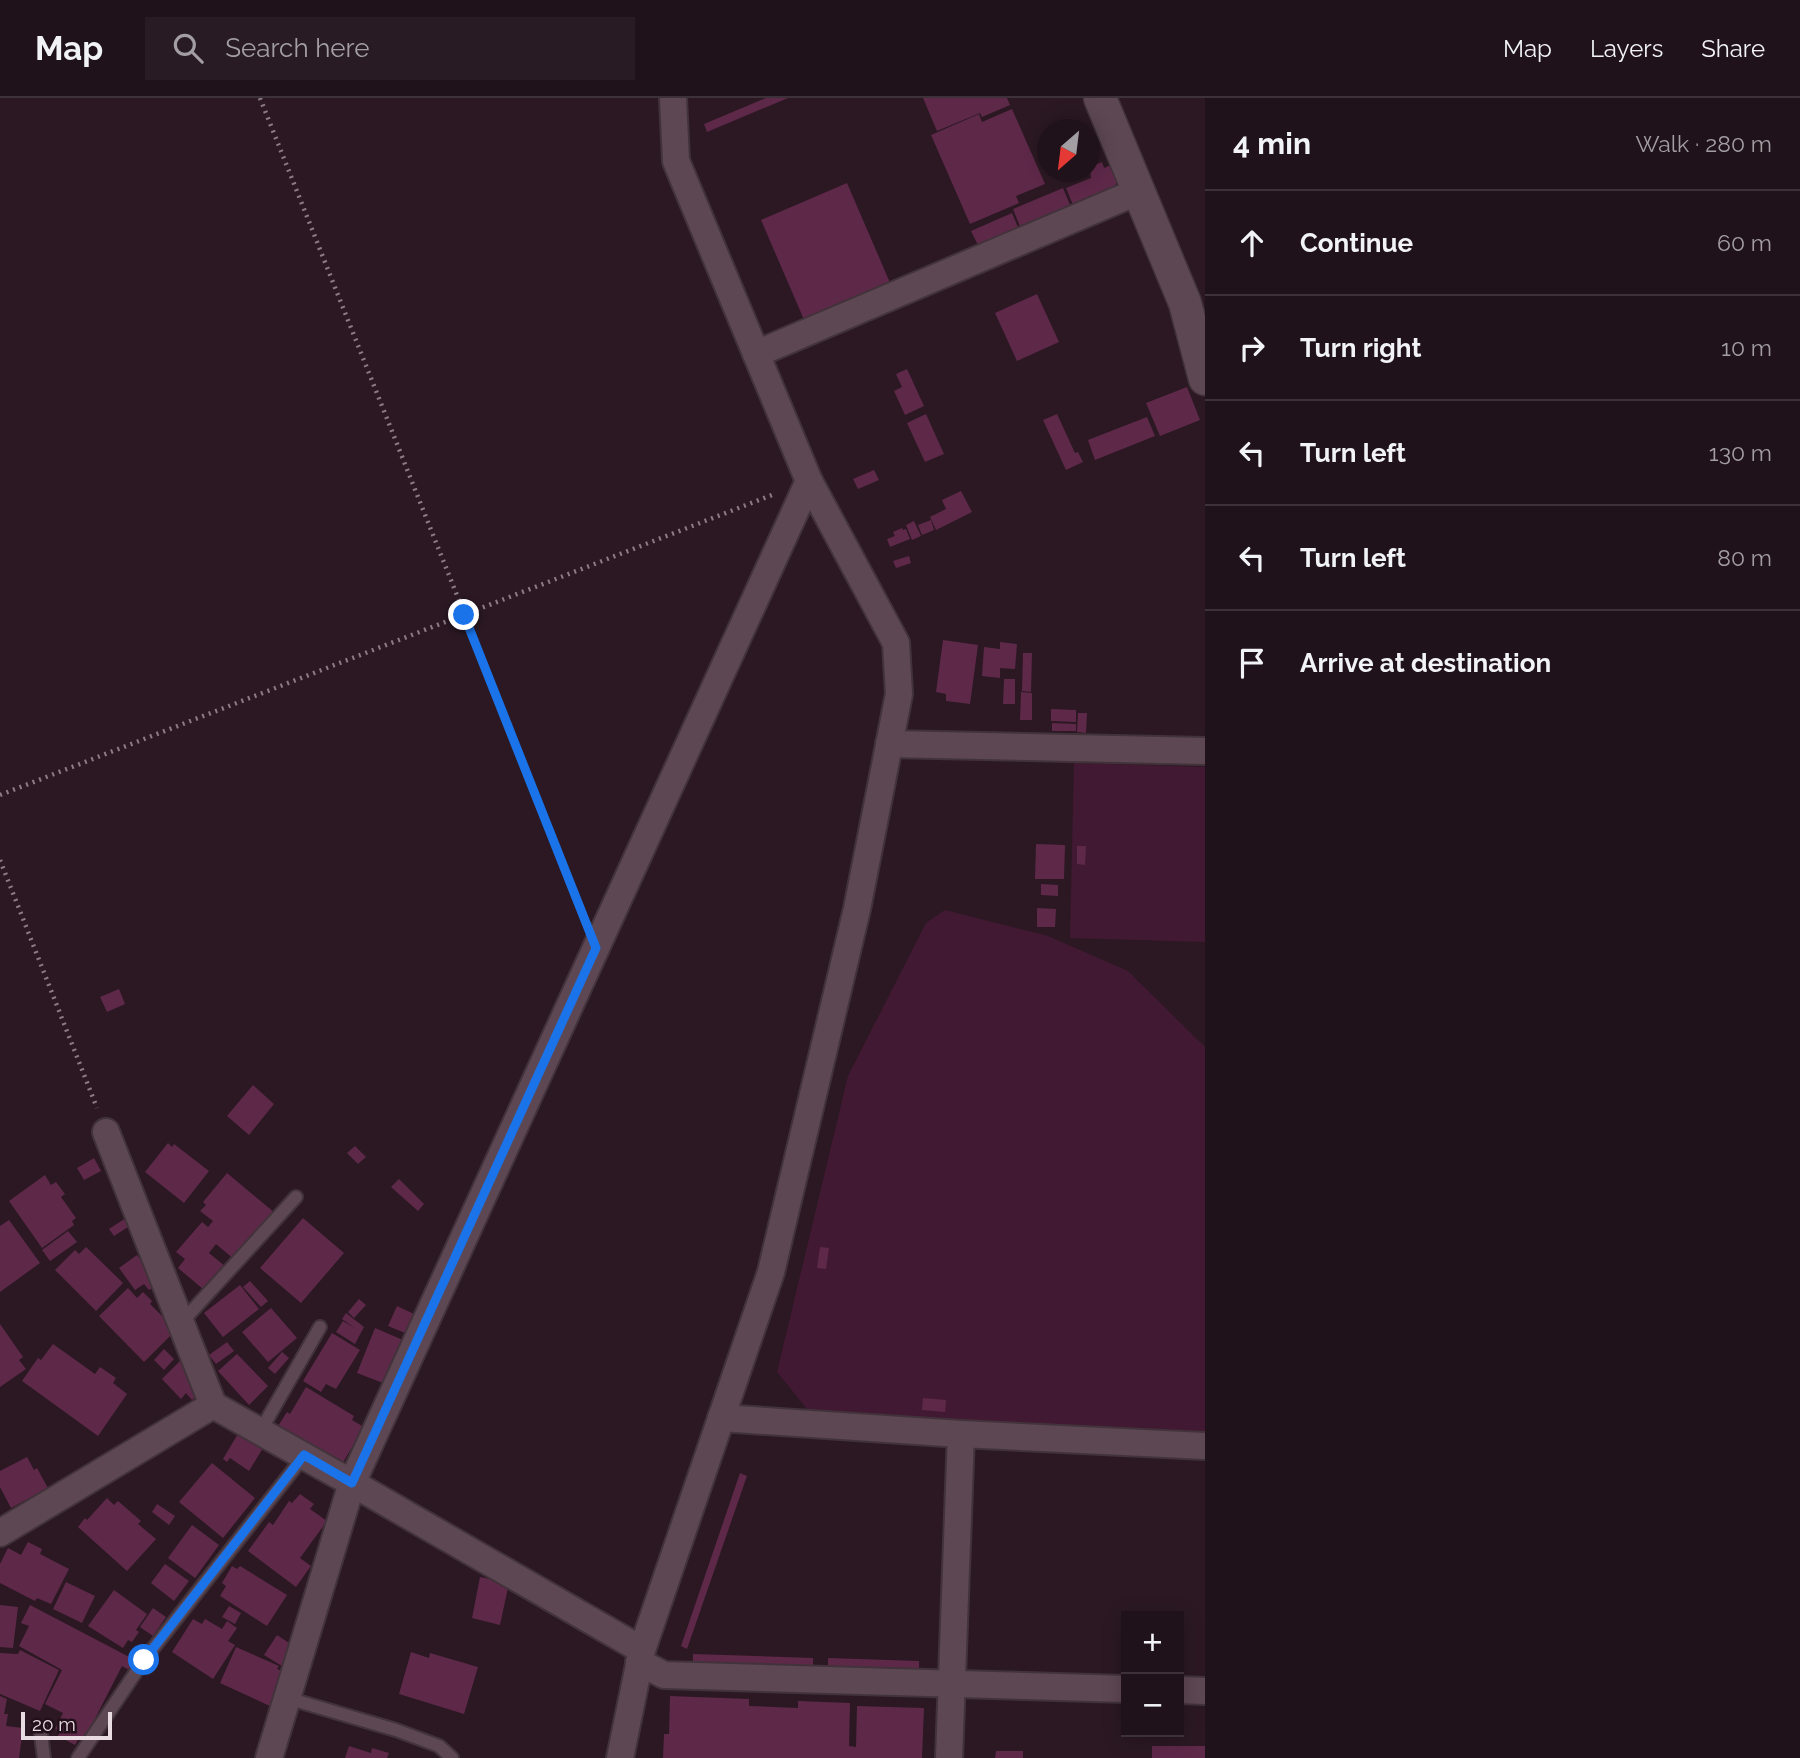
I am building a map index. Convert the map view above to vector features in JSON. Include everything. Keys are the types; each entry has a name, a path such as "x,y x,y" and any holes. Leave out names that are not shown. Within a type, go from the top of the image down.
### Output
{"street":[{"path":"620,1758 640,1656 771,1272 857,908 900,694 897,643 809,481 676,161 673,98"},
{"path":"1100,98 1185,303 1205,379"},
{"path":"756,354 1139,191"},
{"path":"269,1758 352,1483 809,481"},
{"path":"889,744 1205,751"},
{"path":"106,1132 213,1405 352,1483 640,1656 664,1675 1121,1689"},
{"path":"0,1534 213,1405"},
{"path":"721,1418 961,1434 1205,1446"},
{"path":"949,1758 961,1434"},
{"path":"1184,1690 1205,1691"}],"lane":[{"path":"181,1323 296,1197"},
{"path":"261,1430 320,1327"},
{"path":"78,1758 144,1660 304,1455"},
{"path":"287,1698 396,1730 439,1746 452,1758"},
{"path":"40,1727 44,1758"}],"path":[{"path":"260,98 596,948"},
{"path":"0,795 809,481"},
{"path":"0,860 106,1132"}],"shaded area":[{"path":"1074,763 1205,767 1205,942 1070,938"},
{"path":"945,910 1048,936 1128,971 1205,1047 1205,1434 1111,1431 807,1409 777,1372 848,1076 926,923"}],"building":[{"path":"766,98 788,98 707,132 704,124"},
{"path":"923,98 1007,98 1010,105 982,117 980,113 937,131"},
{"path":"1012,109 1037,166 1037,182 1045,184 1016,196 1019,203 970,224 931,135 979,114 982,122"},
{"path":"1100,163 1104,168 1111,165 1118,180 1114,188 1073,205 1066,188 1081,182 1100,182"},
{"path":"847,183 891,285 805,322 761,220"},
{"path":"1063,188 1071,207 1021,229 1013,209"},
{"path":"1012,213 1020,232 980,249 971,231"},
{"path":"1037,294 1059,342 1017,361 995,313"},
{"path":"907,369 924,406 905,415 894,391 902,387 896,374"},
{"path":"1187,387 1200,420 1160,436 1146,403"},
{"path":"926,414 944,454 925,462 907,423"},
{"path":"1057,414 1075,453 1078,452 1083,462 1066,470 1043,420"},
{"path":"1147,417 1155,436 1095,460 1088,440"},
{"path":"874,470 879,480 858,489 853,479"},
{"path":"961,491 972,512 936,530 930,517 946,509 942,500"},
{"path":"931,520 934,530 922,535 918,525"},
{"path":"914,521 921,536 912,540 906,525"},
{"path":"906,529 910,539 890,547 887,539 895,536 893,532"},
{"path":"909,556 911,563 896,568 893,561"},
{"path":"943,640 978,645 970,704 946,701 946,694 936,692"},
{"path":"1000,642 1017,644 1015,669 1000,668 1000,678 982,676 984,647 1000,649"},
{"path":"1023,653 1032,653 1031,692 1022,691"},
{"path":"1004,679 1015,679 1015,704 1003,704"},
{"path":"1021,692 1032,693 1032,720 1020,720"},
{"path":"1051,709 1076,710 1076,722 1051,721"},
{"path":"1078,713 1087,713 1086,733 1077,732"},
{"path":"1052,723 1076,724 1076,731 1052,731"},
{"path":"1036,844 1065,845 1064,879 1035,879"},
{"path":"1077,846 1086,846 1085,865 1077,864"},
{"path":"1041,884 1058,885 1058,896 1041,895"},
{"path":"1037,908 1056,909 1055,927 1037,927"},
{"path":"119,989 125,1004 107,1012 100,997"},
{"path":"253,1085 274,1104 249,1135 227,1116"},
{"path":"168,1143 172,1147 174,1144 209,1171 184,1203 145,1172"},
{"path":"355,1146 366,1157 358,1164 347,1153"},
{"path":"94,1158 101,1171 84,1180 77,1168"},
{"path":"227,1173 275,1213 235,1260 216,1244 209,1253 226,1267 216,1280 213,1278 203,1289 178,1268 185,1259 176,1252 202,1222 208,1227 213,1221 200,1211 206,1205 203,1202"},
{"path":"45,1175 51,1185 56,1182 65,1194 61,1197 76,1218 72,1221 74,1225 42,1248 9,1201"},
{"path":"399,1179 424,1204 418,1211 391,1187"},
{"path":"126,1218 131,1225 114,1236 109,1229"},
{"path":"303,1218 344,1253 301,1303 260,1268"},
{"path":"9,1220 40,1263 0,1292 0,1226"},
{"path":"68,1231 77,1242 50,1261 42,1250"},
{"path":"86,1247 123,1283 96,1311 55,1270 75,1250 79,1254"},
{"path":"820,1247 829,1248 826,1269 817,1268"},
{"path":"137,1255 158,1284 149,1290 144,1284 135,1290 119,1268"},
{"path":"250,1281 268,1301 261,1307 243,1287"},
{"path":"240,1285 259,1309 223,1337 204,1313"},
{"path":"128,1288 137,1298 143,1292 152,1301 150,1304 176,1330 144,1362 99,1316"},
{"path":"359,1299 366,1305 354,1318 348,1312"},
{"path":"397,1306 414,1314 405,1333 388,1326"},
{"path":"271,1308 297,1338 268,1362 242,1332"},
{"path":"346,1313 364,1327 355,1344 336,1332 343,1321 355,1328 342,1319"},
{"path":"0,1324 23,1357 19,1360 26,1369 0,1387"},
{"path":"375,1328 403,1340 383,1383 357,1373"},
{"path":"332,1333 360,1350 336,1389 326,1384 321,1392 303,1381"},
{"path":"227,1342 234,1351 216,1364 209,1355"},
{"path":"53,1344 95,1374 100,1367 116,1378 113,1383 127,1394 98,1436 22,1381 38,1358 41,1360"},
{"path":"164,1349 174,1359 164,1370 154,1360"},
{"path":"282,1352 289,1358 275,1374 268,1368"},
{"path":"237,1354 268,1386 249,1405 218,1371"},
{"path":"181,1360 195,1375 203,1390 192,1400 186,1393 181,1399 162,1379"},
{"path":"306,1387 354,1416 352,1420 364,1427 342,1464 278,1426 287,1412 290,1414"},
{"path":"923,1398 946,1400 945,1412 922,1410"},
{"path":"239,1432 263,1448 249,1471 230,1458 227,1462 223,1459"},
{"path":"27,1457 34,1470 37,1468 48,1488 11,1508 0,1487 0,1471"},
{"path":"212,1463 255,1498 223,1538 179,1502"},
{"path":"740,1473 747,1476 687,1649 681,1646"},
{"path":"300,1494 314,1504 310,1509 327,1521 300,1558 311,1566 296,1587 248,1551 269,1522 273,1525 289,1501 292,1503"},
{"path":"107,1498 114,1505 118,1501 141,1521 138,1524 156,1539 127,1571 78,1527"},
{"path":"157,1504 175,1516 169,1525 152,1512"},
{"path":"192,1525 219,1545 195,1578 168,1558"},
{"path":"28,1542 42,1549 40,1554 69,1569 51,1604 37,1598 35,1601 0,1583 0,1564 8,1548 21,1555"},
{"path":"165,1564 189,1581 174,1601 151,1583"},
{"path":"232,1566 237,1569 240,1566 287,1595 267,1626 220,1596 226,1586 222,1583"},
{"path":"480,1577 509,1583 500,1625 472,1618"},
{"path":"66,1582 95,1596 82,1623 53,1609"},
{"path":"114,1590 147,1614 136,1630 139,1632 132,1642 128,1640 123,1648 88,1626"},
{"path":"0,1605 18,1607 13,1648 0,1647"},
{"path":"30,1605 135,1660 129,1670 122,1666 85,1738 80,1736 75,1745 58,1736 60,1731 55,1729 63,1713 45,1704 62,1670 19,1646 29,1626 21,1623"},
{"path":"229,1606 241,1613 235,1624 222,1617"},
{"path":"153,1608 166,1617 153,1636 140,1627"},
{"path":"193,1619 202,1624 205,1619 222,1629 227,1621 237,1628 228,1641 235,1645 213,1679 172,1652"},
{"path":"277,1635 295,1647 282,1666 264,1655"},
{"path":"236,1647 279,1666 277,1669 285,1672 270,1706 220,1683"},
{"path":"20,1650 59,1670 40,1711 0,1694 0,1653 18,1654"},
{"path":"411,1652 429,1658 430,1653 478,1667 464,1714 399,1694"},
{"path":"693,1654 813,1658 813,1668 693,1663"},
{"path":"828,1658 919,1661 919,1671 828,1667"},
{"path":"0,1696 7,1699 4,1714 8,1714 6,1726 23,1728 19,1758 0,1758"},
{"path":"670,1696 749,1699 749,1706 798,1708 798,1701 850,1703 849,1746 856,1747 857,1706 924,1708 922,1758 663,1758 664,1734 669,1734"},
{"path":"349,1746 371,1753 372,1748 389,1753 387,1758 345,1758"},
{"path":"1152,1746 1205,1746 1205,1758 1152,1758"},
{"path":"996,1751 1023,1751 1023,1758 995,1758"}],"route":[{"path":"144,1660 304,1455 352,1483 596,948 464,615"}]}
